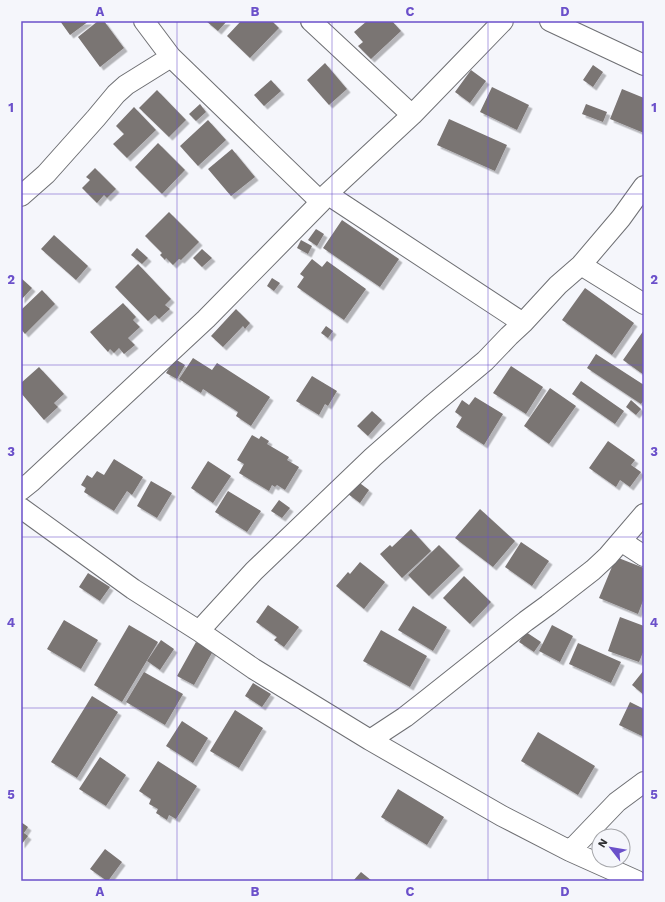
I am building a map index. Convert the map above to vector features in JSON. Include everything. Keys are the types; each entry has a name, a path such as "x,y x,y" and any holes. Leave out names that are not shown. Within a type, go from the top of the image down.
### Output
{"street":[{"path":"144,21 170,57 324,198 523,323"},
{"path":"311,21 412,115"},
{"path":"21,490 206,319 324,198 412,115 503,21"},
{"path":"550,21 644,65"},
{"path":"21,196 46,174 116,94 126,85 170,57"},
{"path":"199,631 254,571 368,463 431,406 486,361 558,285 581,265 621,218 644,186"},
{"path":"581,265 644,304"},
{"path":"21,508 133,589 199,631 254,669 370,740 502,816 570,852 637,881"},
{"path":"370,740 422,704 593,570 608,556 644,514"},
{"path":"620,541 644,556"},
{"path":"570,852 617,802 644,782"}],"building":[{"path":"60,21 89,21 70,35"},
{"path":"98,21 104,21 124,48 100,67 78,37"},
{"path":"206,21 227,21 218,31"},
{"path":"241,21 272,21 279,28 250,58 227,36"},
{"path":"367,21 392,21 401,31 371,59 358,46 363,42 354,32"},
{"path":"325,63 347,89 329,105 307,80"},
{"path":"593,65 603,72 593,87 583,80"},
{"path":"471,70 486,81 470,103 455,92"},
{"path":"271,80 281,91 264,106 254,95"},
{"path":"492,87 529,105 517,130 480,112"},
{"path":"622,89 644,98 644,133 610,119"},
{"path":"157,90 186,120 169,137 139,108"},
{"path":"200,104 206,112 196,121 189,114"},
{"path":"586,104 607,112 603,122 582,114"},
{"path":"134,107 156,130 127,158 113,144 124,134 116,126"},
{"path":"449,119 507,145 495,171 437,145"},
{"path":"208,120 226,140 198,166 180,146"},
{"path":"158,143 185,170 162,194 135,167"},
{"path":"232,149 255,177 231,196 208,169"},
{"path":"95,168 116,189 107,198 104,195 97,203 82,188 90,180 86,177"},
{"path":"169,212 199,242 181,260 179,259 173,265 166,258 165,260 160,255 162,253 145,236"},
{"path":"342,220 399,259 380,287 323,248"},
{"path":"316,229 324,234 317,246 308,240"},
{"path":"54,235 88,266 76,280 41,249"},
{"path":"301,240 312,246 308,254 297,248"},
{"path":"137,248 148,258 142,264 131,255"},
{"path":"202,249 212,258 202,267 193,258"},
{"path":"312,259 322,267 327,261 366,289 344,320 297,287 304,277 300,274"},
{"path":"138,264 171,299 165,305 170,309 159,319 155,315 148,321 115,287"},
{"path":"21,278 32,288 21,300"},
{"path":"272,278 280,283 274,291 267,286"},
{"path":"585,288 634,323 612,355 562,320"},
{"path":"42,290 55,304 25,334 21,329 21,310"},
{"path":"123,303 136,317 133,320 140,327 128,338 135,345 124,354 119,348 114,353 110,349 108,352 90,332"},
{"path":"236,309 250,323 245,329 243,326 223,347 211,336"},
{"path":"326,326 333,331 328,338 321,333"},
{"path":"644,330 644,375 623,360"},
{"path":"596,354 644,385 644,400 641,404 587,368"},
{"path":"193,358 212,370 217,363 270,397 251,426 236,416 238,412 203,389 201,393 179,379"},
{"path":"175,359 185,365 177,379 166,373"},
{"path":"511,366 543,387 526,414 493,393"},
{"path":"39,367 64,394 54,403 58,407 44,420 21,393 21,383"},
{"path":"312,376 337,391 328,406 325,404 319,415 296,401"},
{"path":"581,381 624,411 615,424 572,394"},
{"path":"550,388 576,406 549,444 524,426"},
{"path":"475,397 503,414 484,445 456,427 462,417 455,412 462,400 469,405"},
{"path":"631,400 641,409 636,415 626,407"},
{"path":"372,411 382,420 368,436 357,426"},
{"path":"252,435 259,439 261,436 269,441 267,444 289,457 287,460 299,467 285,490 277,485 275,487 272,485 269,491 239,473 244,464 237,460"},
{"path":"608,441 635,460 631,465 641,472 630,487 620,480 616,487 589,468"},
{"path":"114,459 143,477 132,495 127,491 114,511 84,492 86,488 81,485 87,475 92,478 97,471 104,475"},
{"path":"208,461 231,476 213,503 191,488"},
{"path":"151,481 172,493 157,518 137,506"},
{"path":"357,481 369,490 360,503 348,494"},
{"path":"228,491 261,511 247,532 215,512"},
{"path":"279,500 290,508 282,518 271,511"},
{"path":"480,509 515,541 493,567 455,538"},
{"path":"411,529 431,551 402,578 380,554 390,545 392,547"},
{"path":"521,542 549,561 532,586 505,567"},
{"path":"439,545 460,566 429,596 408,575"},
{"path":"616,557 644,568 644,598 638,614 599,598"},
{"path":"360,562 385,582 364,609 336,586 348,572 350,574"},
{"path":"88,573 110,587 100,601 79,587"},
{"path":"464,576 491,602 470,624 443,598"},
{"path":"268,605 299,627 284,647 274,640 277,637 256,622"},
{"path":"413,606 447,627 433,651 398,630"},
{"path":"620,617 644,626 644,650 639,662 608,651"},
{"path":"64,620 98,640 81,669 47,649"},
{"path":"129,625 158,642 122,702 94,685"},
{"path":"552,625 573,636 560,662 539,651"},
{"path":"381,630 427,656 410,687 363,661"},
{"path":"526,632 541,642 534,652 519,642"},
{"path":"161,640 174,649 160,670 147,661"},
{"path":"196,642 213,651 194,685 177,676"},
{"path":"578,643 621,662 611,683 569,664"},
{"path":"644,670 644,695 632,685"},
{"path":"144,672 183,694 165,725 126,702"},
{"path":"253,683 271,694 262,707 245,696"},
{"path":"92,696 118,712 77,778 51,762"},
{"path":"630,702 644,709 644,737 619,725"},
{"path":"235,710 263,728 239,768 210,751"},
{"path":"182,721 208,738 193,763 166,746"},
{"path":"538,732 595,766 578,795 521,761"},
{"path":"100,757 126,775 106,806 79,789"},
{"path":"158,761 197,786 176,819 169,815 167,820 156,813 158,809 149,804 151,799 139,791"},
{"path":"398,789 444,817 427,845 381,817"},
{"path":"21,822 28,827 24,833 28,836 21,845"},
{"path":"105,849 122,862 108,881 90,869"},
{"path":"361,872 372,881 353,881"}]}
